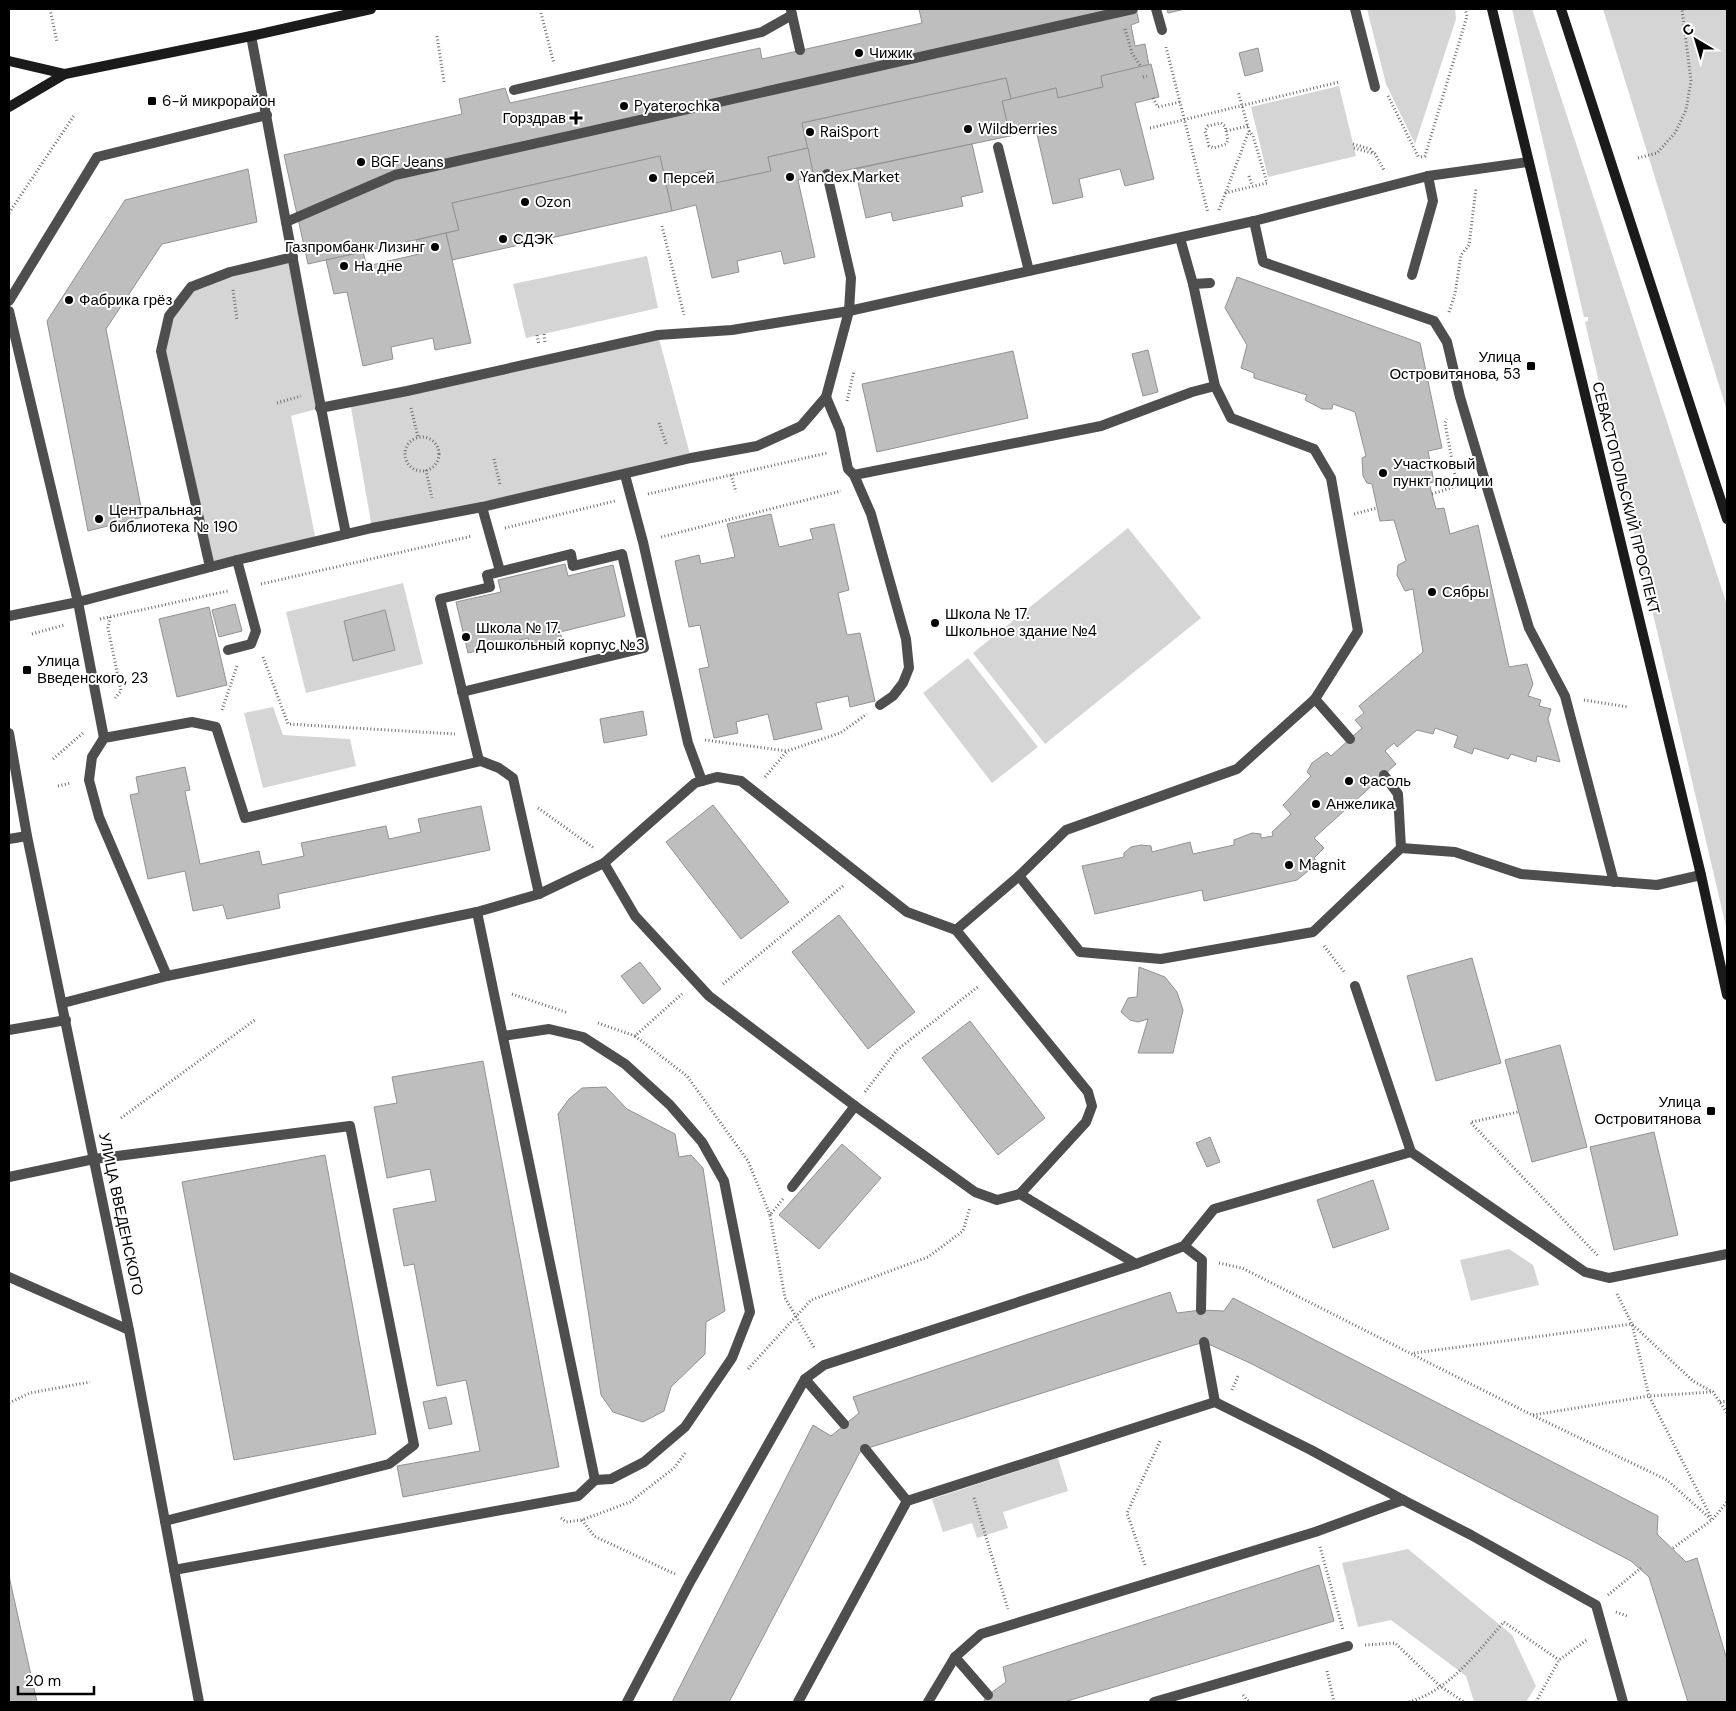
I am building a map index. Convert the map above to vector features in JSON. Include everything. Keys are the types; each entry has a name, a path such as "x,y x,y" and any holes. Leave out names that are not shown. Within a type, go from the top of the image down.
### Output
{"main road":[{"path":"9,107 65,74 371,9"},
{"name":"СЕВАСТОПОЛЬСКИЙ ПРОСПЕКТ","path":"1492,9 1701,875 1727,995"},
{"path":"1561,9 1727,519"},
{"path":"9,61 65,74"}],"street":[{"path":"286,222 395,175 1134,9"},
{"path":"1156,9 1162,30"},
{"path":"1355,9 1375,87"},
{"path":"514,90 762,32 791,12 800,50"},
{"path":"251,36 320,408 346,534"},
{"path":"9,301 98,156 267,115"},
{"path":"998,148 1029,271"},
{"path":"320,408 407,391 658,334 732,330 849,311 1254,221 1428,176 1528,162"},
{"path":"9,616 78,602 237,560 346,534 482,508 691,458 757,446 801,426 826,396 849,311 851,278 827,174"},
{"path":"1412,275 1433,201 1428,176"},
{"path":"1254,221 1263,262 1434,321 1447,342 1460,397 1529,628 1565,696 1614,882"},
{"path":"956,930 1019,876 1066,830 1237,769 1315,699 1358,631 1331,478 1314,449 1231,418 1215,386 1193,284 1180,238"},
{"path":"210,567 161,351 169,316 191,287 230,272 293,257"},
{"path":"1193,284 1210,283"},
{"path":"9,311 78,602 104,738 92,757 89,780 99,817 167,976"},
{"path":"854,475 1101,426 1192,392 1215,386"},
{"path":"826,396 840,430 848,468 854,475 871,514 906,639 909,668 903,683 893,696 880,705"},
{"path":"625,475 643,542 687,738 702,781"},
{"path":"482,508 500,571"},
{"path":"462,692 644,648 622,554 574,566 571,554 500,571 487,575 490,587 440,599 462,692 479,761"},
{"path":"228,650 248,645 256,631 237,560"},
{"path":"1315,699 1350,739"},
{"path":"104,738 192,722 216,727 245,818 479,761 499,768 512,778 539,894"},
{"name":"УЛИЦА ВВЕДЕНСКОГО","path":"9,733 27,836 129,1330 199,1702"},
{"path":"1384,775 1398,794 1401,848"},
{"path":"63,1003 167,976 477,912 539,894 604,863 695,783 717,777 741,781 907,912 956,930 1088,1092 1092,1106 1086,1122 1020,1194 997,1200 975,1192 855,1106 709,996 635,916 604,863"},
{"path":"9,840 27,836"},
{"path":"1019,876 1080,952 1161,959 1313,932 1401,848 1455,852 1521,874 1658,885 1701,875"},
{"path":"477,912 595,1480"},
{"path":"1355,986 1411,1152 1585,1272 1609,1278 1727,1254"},
{"path":"9,1030 66,1020"},
{"path":"174,1570 578,1496 595,1480 611,1479 644,1462 685,1427 732,1358 750,1312 724,1181 695,1134 670,1105 625,1064 583,1037 548,1029 503,1036"},
{"path":"792,1187 855,1106"},
{"path":"9,1177 94,1159 350,1126 414,1445 389,1464 165,1520"},
{"path":"627,1702 690,1582 805,1379 824,1365 1136,1264 1184,1246 1214,1209 1411,1152"},
{"path":"1020,1194 1136,1264"},
{"path":"1184,1246 1202,1260 1201,1310"},
{"path":"9,1276 129,1330"},
{"path":"1204,1342 1215,1402"},
{"path":"805,1379 844,1424"},
{"path":"798,1702 907,1500 1215,1402 1311,1450 1471,1535 1596,1605 1623,1702"},
{"path":"865,1448 907,1500"},
{"path":"928,1702 955,1657 981,1634 1316,1532 1403,1500"},
{"path":"1154,1702 1348,1646"},
{"path":"955,1657 988,1694"}],"path":[{"path":"50,9 57,42"},
{"path":"1411,163 1425,156 1467,16 1465,9"},
{"path":"1638,158 1657,153 1676,133 1686,110 1691,81 1682,9"},
{"path":"1121,12 1132,53 1141,66"},
{"path":"541,13 551,51"},
{"path":"1162,30 1213,230"},
{"path":"437,36 444,82"},
{"path":"1150,128 1339,82"},
{"path":"1209,214 1218,211 1249,132 1238,91"},
{"path":"1153,98 1158,107 1180,102"},
{"path":"9,213 75,114"},
{"path":"1221,122 1225,126 1226,131 1228,140 1226,144 1214,148 1209,146 1206,131 1208,126 1221,122"},
{"path":"1226,131 1248,126"},
{"path":"1225,193 1267,183 1253,136 1249,132"},
{"path":"1353,146 1375,154 1386,173"},
{"path":"1455,294 1461,255 1469,245 1478,169"},
{"path":"1249,176 1252,186"},
{"path":"662,226 685,318"},
{"path":"230,272 237,320"},
{"path":"544,334 546,344"},
{"path":"537,335 539,346"},
{"path":"407,391 418,437"},
{"path":"277,403 317,392"},
{"path":"659,423 664,436"},
{"path":"1432,494 1457,486 1445,423"},
{"path":"418,437 431,439 439,450 437,463 426,470 413,468 405,458 407,444 418,437"},
{"path":"426,470 436,516"},
{"path":"731,475 736,492"},
{"path":"643,542 859,487"},
{"path":"216,727 248,645 264,659 288,724 473,735"},
{"path":"1565,696 1628,707"},
{"path":"687,738 742,743 787,751 840,733 880,705"},
{"path":"772,770 787,751"},
{"path":"516,794 592,845 604,863"},
{"path":"709,996 858,874"},
{"path":"1313,932 1355,986"},
{"path":"855,1106 897,1050 994,975"},
{"path":"635,1036 696,982"},
{"path":"493,987 573,1014"},
{"path":"121,1118 256,1019"},
{"path":"590,1020 635,1036 687,1076 748,1161 770,1215 785,1298 824,1365"},
{"path":"1518,1112 1471,1122 1598,1256 1632,1324 1649,1396 1712,1520"},
{"path":"770,1215 792,1187"},
{"path":"744,1375 811,1300 928,1257 963,1231 975,1192"},
{"path":"1202,1260 1242,1268 1532,1415 1667,1480 1712,1520"},
{"path":"1412,1354 1632,1324"},
{"path":"1632,1324 1693,1381 1713,1392 1727,1413"},
{"path":"9,1403 30,1393 90,1382"},
{"path":"1532,1415 1649,1396 1713,1392"},
{"path":"1719,1402 1727,1401"},
{"path":"1151,1582 1127,1513 1171,1416"},
{"path":"537,1503 566,1522 582,1520 630,1502 674,1468 691,1445"},
{"path":"969,1481 1012,1624"},
{"path":"1672,1548 1712,1520 1727,1502"},
{"path":"582,1520 594,1536 690,1582"},
{"path":"1326,1566 1348,1646 1395,1642 1440,1686 1464,1702"},
{"path":"1596,1605 1641,1568"},
{"path":"1409,1702 1418,1700 1461,1671 1504,1622 1559,1660"},
{"path":"1536,1702 1559,1660 1602,1628"},
{"path":"1329,1688 1334,1702"},
{"path":"1418,1700 1423,1702"}],"shaded area":[{"path":"1367,9 1455,9 1456,19 1415,144 1386,84"},
{"path":"1512,9 1532,9 1727,605 1727,931 1585,322 1588,321 1588,317 1584,317"},
{"path":"1603,9 1727,9 1727,411"},
{"path":"1339,86 1356,156 1268,177 1251,107"},
{"path":"647,256 658,308 526,338 513,284"},
{"path":"293,257 320,408 291,416 316,541 210,567 161,351 169,316 191,287"},
{"path":"658,335 691,458 372,528 350,402"},
{"path":"1128,528 1201,618 1045,744 973,653"},
{"path":"403,583 423,664 306,693 286,612"},
{"path":"968,658 1038,747 992,783 923,693"},
{"path":"273,707 283,735 350,739 356,766 263,788 244,713"},
{"path":"1509,1249 1533,1265 1539,1285 1471,1301 1460,1260"},
{"path":"1058,1458 1068,1491 1003,1512 1008,1528 977,1538 972,1523 943,1532 932,1499"},
{"path":"1408,1549 1512,1635 1536,1686 1526,1702 1474,1702 1466,1676 1391,1620 1358,1627 1342,1563"}],"building":[{"path":"919,9 1136,9 1139,22 1131,25 1135,46 1145,44 1149,65 1101,76 1103,87 1058,98 1056,88 1011,99 1006,78 802,123 808,148 768,157 771,171 711,184 708,170 665,180 660,156 452,203 459,230 308,264 284,155 462,114 459,99 505,88 510,103 760,48 762,59 922,23"},
{"path":"1167,9 1185,9 1168,13"},
{"path":"1258,48 1263,71 1245,76 1239,53"},
{"path":"1151,64 1159,97 1135,103 1154,179 1125,186 1120,169 1079,179 1083,197 1053,204 1036,130 1010,136 1002,101 1056,88 1058,98 1103,87 1101,76"},
{"path":"1006,78 1011,99 1002,101 1010,136 814,177 802,123"},
{"path":"972,144 983,192 961,197 963,206 893,221 891,212 866,218 855,169"},
{"path":"808,148 814,177 798,180 815,257 784,264 781,251 737,261 739,272 712,278 696,205 672,211 665,180 708,170 711,184 771,171 768,157"},
{"path":"660,156 672,211 452,260 446,233 459,230 452,203"},
{"path":"248,169 257,222 162,244 106,329 143,517 88,531 47,321 125,200"},
{"path":"446,233 471,343 435,350 433,338 391,347 393,359 363,366 347,292 334,294 326,260 363,252 367,266 419,254 416,240"},
{"path":"1237,277 1420,343 1442,448 1428,451 1434,482 1429,483 1436,509 1444,508 1450,534 1478,525 1509,667 1527,664 1533,684 1528,696 1541,700 1539,706 1551,709 1548,719 1560,762 1537,756 1536,762 1511,754 1508,759 1474,748 1472,754 1454,747 1458,736 1435,728 1433,734 1417,730 1397,747 1394,743 1385,751 1396,764 1314,838 1324,848 1314,858 1318,863 1297,880 1204,901 1202,890 1095,914 1082,866 1124,857 1124,853 1131,847 1141,845 1151,846 1152,852 1190,842 1193,854 1234,845 1234,840 1252,833 1261,834 1261,838 1273,836 1272,832 1291,814 1283,805 1311,776 1307,772 1312,763 1327,752 1331,756 1362,728 1355,720 1364,713 1359,706 1423,652 1413,589 1405,591 1397,575 1398,565 1406,561 1394,520 1380,521 1372,484 1367,483 1363,476 1362,458 1366,456 1355,412 1333,404 1332,409 1322,409 1305,400 1307,395 1254,378 1254,373 1241,368 1247,345 1225,308"},
{"path":"1148,350 1158,392 1143,396 1132,354"},
{"path":"1013,351 1028,418 877,452 862,384"},
{"path":"771,514 779,547 813,539 810,529 834,524 849,590 838,593 847,635 860,633 875,701 850,707 848,696 816,703 822,729 774,740 768,714 736,722 738,733 714,738 699,669 709,667 700,625 689,627 675,561 699,555 701,564 735,557 727,524"},
{"path":"565,564 568,576 613,565 625,616 560,632 563,642 531,650 528,638 468,653 456,602 501,592 498,580"},
{"path":"235,604 242,631 219,637 212,610"},
{"path":"209,607 227,685 177,697 159,619"},
{"path":"385,610 395,650 353,661 344,621"},
{"path":"643,711 647,735 604,743 600,719"},
{"path":"185,767 190,790 185,791 200,864 259,851 262,865 304,856 301,843 386,826 389,839 421,832 418,819 481,806 490,850 278,894 280,908 227,919 223,905 193,911 185,871 148,879 130,795 139,793 136,777"},
{"path":"713,805 789,902 741,939 666,842"},
{"path":"839,915 915,1012 868,1049 792,952"},
{"path":"1472,958 1501,1063 1436,1081 1407,976"},
{"path":"640,962 661,989 643,1004 621,976"},
{"path":"1139,967 1165,977 1177,992 1183,1010 1173,1053 1138,1053 1148,1019 1138,1022 1130,1020 1121,1012 1128,998 1137,997"},
{"path":"970,1021 1045,1118 998,1155 922,1058"},
{"path":"1560,1045 1587,1147 1532,1162 1505,1060"},
{"path":"483,1061 559,1467 403,1497 397,1466 480,1451 466,1380 437,1386 414,1264 404,1266 393,1209 436,1201 430,1169 387,1178 374,1107 397,1103 392,1077"},
{"path":"606,1087 627,1109 675,1134 679,1157 691,1155 703,1168 725,1311 706,1322 705,1354 671,1387 664,1411 643,1422 613,1412 601,1395 558,1114 569,1099 582,1088"},
{"path":"1654,1132 1678,1235 1614,1250 1590,1147"},
{"path":"1210,1137 1220,1162 1207,1167 1196,1143"},
{"path":"842,1144 881,1178 819,1249 779,1215"},
{"path":"325,1155 376,1434 234,1460 182,1182"},
{"path":"1373,1180 1389,1229 1333,1248 1317,1200"},
{"path":"1170,1292 1177,1313 1201,1310 1224,1311 1233,1298 1658,1516 1657,1534 1686,1562 1697,1558 1727,1660 1727,1702 1688,1702 1649,1577 1631,1561 1252,1364 1204,1342 860,1452 729,1702 672,1702 813,1425 831,1436 859,1413 853,1397"},
{"path":"446,1397 452,1424 429,1429 423,1402"},
{"path":"1319,1565 1334,1621 1064,1702 983,1702 988,1695 1006,1682 1003,1667"},
{"path":"9,1576 37,1702 9,1702"}],"place":[{"name":"Чижик","path":"859,53"},
{"name":"6-й микрорайон","path":"152,101"},
{"name":"Pyaterochka","path":"624,106"},
{"name":"Горздрав","path":"576,118"},
{"name":"Wildberries","path":"968,129"},
{"name":"RaiSport","path":"810,132"},
{"name":"BGF Jeans","path":"361,162"},
{"name":"Yandex.Market","path":"790,177"},
{"name":"Персей","path":"653,178"},
{"name":"Ozon","path":"525,202"},
{"name":"СДЭК","path":"503,239"},
{"name":"Газпромбанк Лизинг","path":"435,247"},
{"name":"На дне","path":"344,266"},
{"name":"Фабрика грёз","path":"69,300"},
{"name":"Улица Островитянова, 53","path":"1531,366"},
{"name":"Участковый пункт полиции","path":"1383,473"},
{"name":"Центральная библиотека № 190","path":"99,519"},
{"name":"Сябры","path":"1432,592"},
{"name":"Школа № 17. Школьное здание №4","path":"935,623"},
{"name":"Школа № 17. Дошкольный корпус №3","path":"466,637"},
{"name":"Улица Введенского, 23","path":"27,670"},
{"name":"Фасоль","path":"1349,781"},
{"name":"Анжелика","path":"1316,804"},
{"name":"Magnit","path":"1289,865"},
{"name":"Улица Островитянова","path":"1711,1111"}]}
